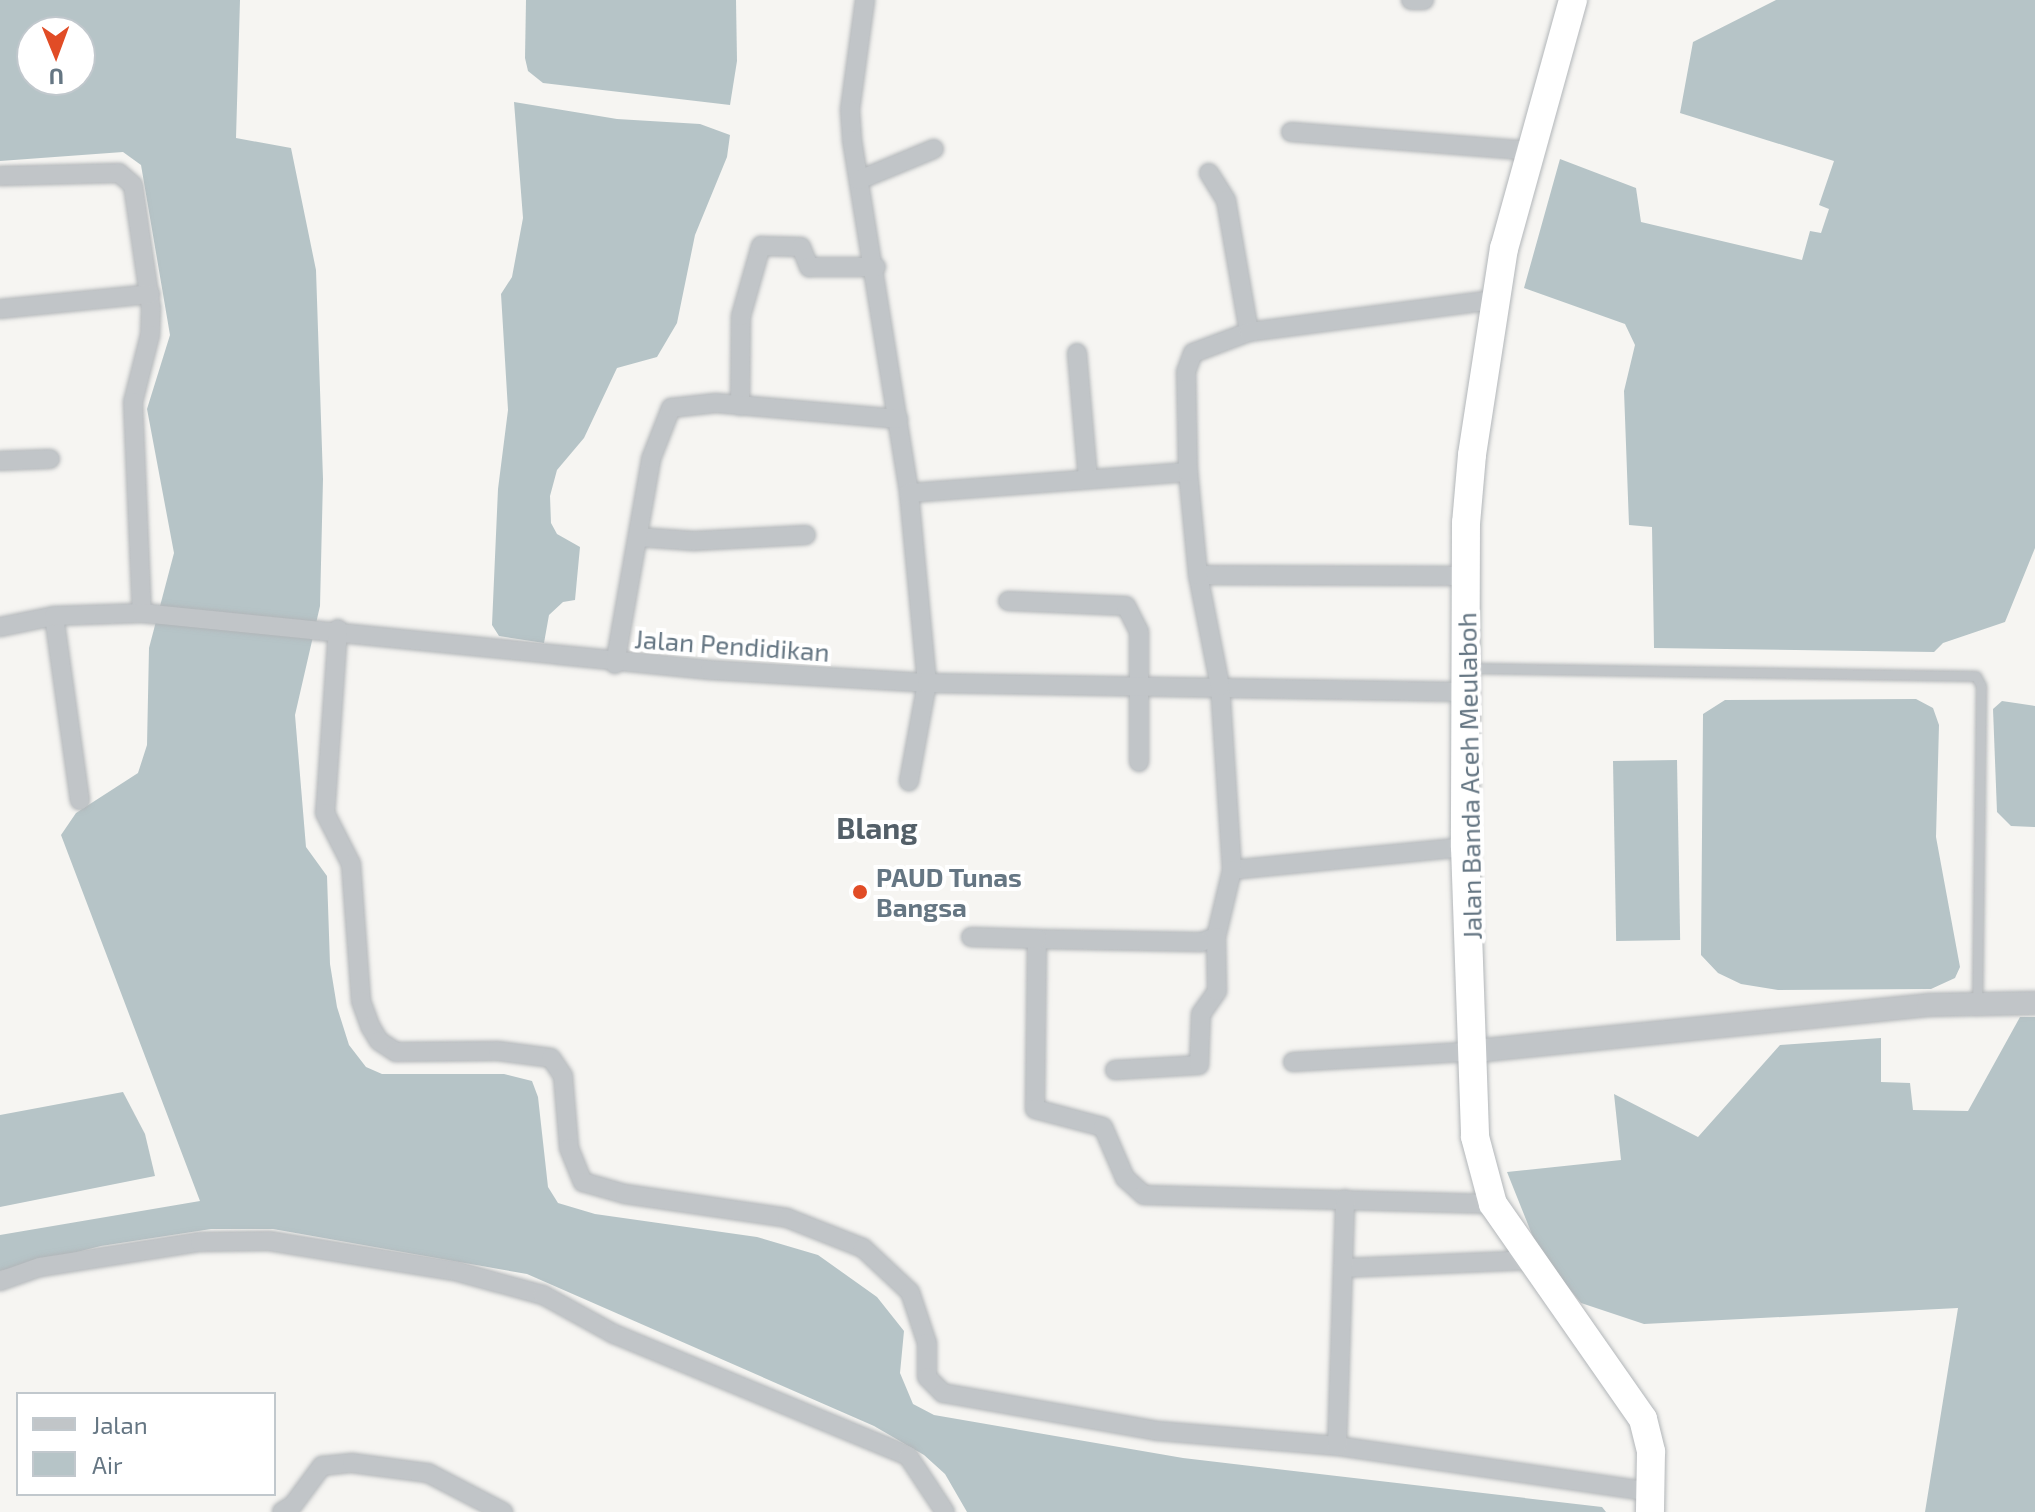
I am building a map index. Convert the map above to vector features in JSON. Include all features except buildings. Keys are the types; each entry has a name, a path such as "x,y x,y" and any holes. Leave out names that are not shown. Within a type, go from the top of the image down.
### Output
{"highway":[{"name":"Jalan Banda Aceh Meulaboh","path":"1573,0 1493,300 1472,455 1465,680 1465,847 1476,1051 1475,1137 1493,1204 1643,1419 1651,1452 1650,1502"}],"street":[{"path":"865,0 850,110 909,493 927,683 909,781"},
{"path":"1411,0 1424,0"},
{"path":"1291,132 1531,151"},
{"path":"859,180 934,149"},
{"path":"0,176 119,173 128,177 150,294 150,335 133,402 144,613"},
{"path":"1209,173 1226,200 1249,332"},
{"path":"740,406 741,316 761,246 801,247 809,267 876,267"},
{"path":"0,309 150,294"},
{"path":"1115,1070 1199,1065 1201,1014 1217,991 1216,937 1232,870 1220,686 1198,575 1188,472 1186,372 1193,353 1249,332 1493,300"},
{"path":"1077,353 1088,478"},
{"path":"615,664 651,459 671,408 740,406 898,419"},
{"path":"0,461 50,459"},
{"path":"909,493 1188,472"},
{"path":"638,537 694,541 806,535"},
{"path":"1198,575 1467,576"},
{"path":"1008,601 1126,606 1139,632 1139,762"},
{"name":"Jalan Pendidikan","path":"0,627 54,616 144,613 332,629 615,664 927,683 1220,686 1465,680"},
{"path":"54,616 80,800"},
{"path":"332,629 325,813 351,864 361,1001 370,1026 387,1048 551,1058 563,1076 569,1148 583,1182 625,1194 787,1218 863,1248 910,1292 927,1343 927,1377 943,1393 1159,1431 1337,1446 1650,1502"},
{"path":"1232,870 1465,847"},
{"path":"971,937 1201,942 1216,937"},
{"path":"1037,939 1035,1109 1103,1127 1125,1178 1144,1195 1493,1204"},
{"path":"1293,1062 1476,1051 1977,1002 2035,1003"},
{"path":"1337,1446 1345,1199"},
{"path":"0,1281 40,1267 200,1242 269,1241 455,1271 543,1295 614,1334 908,1456 945,1512"},
{"path":"1343,1268 1532,1260"},
{"path":"282,1512 293,1505 322,1466 352,1463 428,1473 503,1512"}],"lane":[{"path":"1465,680 1976,676 1981,686 1977,1002"}],"water":[{"path":"0,0 240,0 236,138 291,148 316,270 323,479 320,606 295,715 306,847 327,876 330,964 337,1007 349,1045 366,1067 382,1074 504,1074 532,1081 538,1097 548,1187 558,1203 595,1214 757,1237 818,1255 877,1297 904,1331 900,1373 913,1404 934,1415 1183,1458 1602,1507 1606,1512 967,1512 945,1474 924,1455 874,1426 527,1274 273,1229 211,1229 101,1246 0,1271 0,1235 200,1201 61,835 76,813 138,773 147,745 149,648 174,553 147,409 170,335 141,165 123,152 0,161"},
{"path":"526,0 736,0 737,61 730,105 543,83 528,71 525,58"},
{"path":"1776,0 2035,0 2035,548 2005,622 1943,643 1934,652 1654,648 1652,527 1629,525 1624,391 1635,345 1625,324 1524,288 1560,159 1636,188 1641,222 1802,260 1810,231 1821,233 1829,209 1819,205 1834,161 1680,113 1693,42"},
{"path":"514,102 617,119 700,124 730,135 727,157 695,235 677,323 657,357 617,368 584,438 557,470 550,496 551,523 557,534 580,547 575,600 563,602 549,615 544,643 499,636 492,625 498,489 508,410 501,294 512,277 523,218"},
{"path":"1916,699 1933,708 1939,725 1936,837 1960,967 1955,978 1931,989 1778,990 1741,984 1718,973 1701,955 1703,714 1725,700"},
{"path":"2002,701 2035,706 2035,827 2011,826 1997,812 1993,709"},
{"path":"1677,760 1680,940 1616,941 1613,761"},
{"path":"2020,1017 2035,1017 2035,1512 1925,1512 1958,1308 1644,1324 1581,1303 1539,1252 1507,1172 1621,1160 1614,1094 1698,1137 1780,1045 1881,1038 1881,1082 1910,1083 1913,1110 1968,1111"},
{"path":"123,1092 145,1134 155,1176 0,1207 0,1115"}],"place":[{"name":"PAUD Tunas Bangsa","path":"860,892"}],"district":[{"name":"Blang","path":"877,827"}]}
